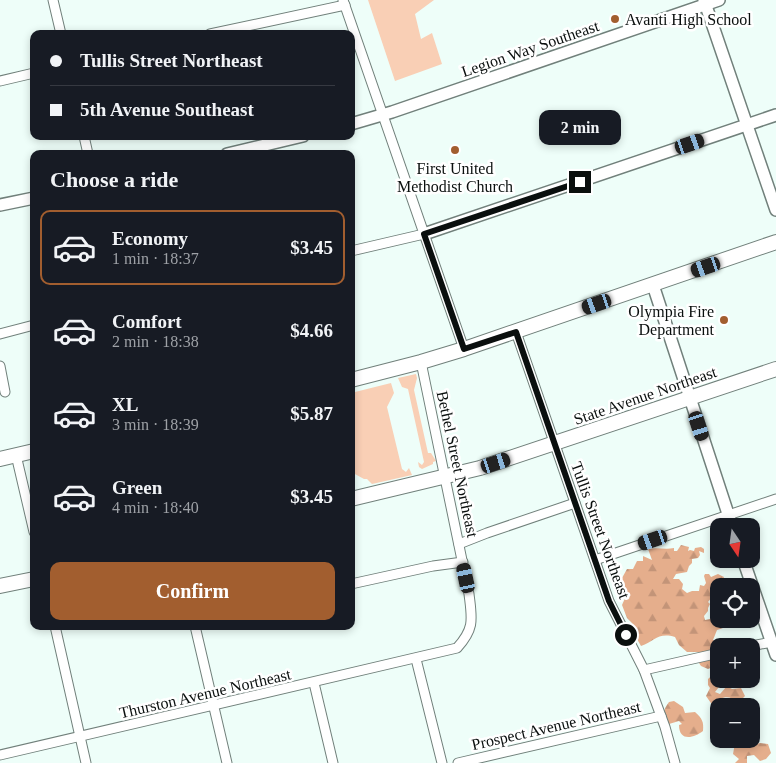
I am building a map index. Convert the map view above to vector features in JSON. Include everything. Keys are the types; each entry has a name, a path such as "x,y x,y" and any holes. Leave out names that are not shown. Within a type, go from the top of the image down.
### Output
{"main road":[{"path":"355,379 464,349 776,242"},
{"name":"State Avenue Northeast","path":"355,498 480,468 776,369"},
{"path":"0,459 30,452"},
{"path":"0,586 30,580"}],"street":[{"path":"53,0 60,30"},
{"name":"Legion Way Southeast","path":"355,123 383,115 705,2 719,0"},
{"path":"705,2 776,210"},
{"path":"227,30 344,3 353,30"},
{"path":"355,35 464,349"},
{"path":"0,81 30,74"},
{"path":"355,250 424,234 776,115"},
{"path":"244,150 287,140"},
{"path":"0,205 30,199"},
{"path":"653,285 730,518"},
{"path":"0,334 30,326"},
{"name":"Tullis Street Northeast","path":"516,332 609,601 644,670 670,741 675,763"},
{"name":"Bethel Street Northeast","path":"421,362 469,594 472,623 469,630"},
{"path":"0,366 6,392"},
{"path":"16,455 30,515"},
{"path":"737,518 776,499"},
{"path":"459,544 575,503"},
{"path":"595,560 710,527"},
{"path":"355,583 463,562"},
{"path":"747,568 776,655"},
{"path":"56,630 86,763"},
{"path":"197,630 227,763"},
{"name":"Thurston Avenue Northeast","path":"0,756 457,648 467,637 469,630"},
{"path":"760,644 772,642"},
{"path":"644,670 710,655"},
{"path":"416,659 442,763"},
{"path":"314,682 333,763"},
{"name":"Prospect Avenue Northeast","path":"458,763 661,716"}],"shaded area":[{"path":"368,0 434,0 415,14 421,39 432,33 442,64 395,81"},
{"path":"416,374 414,390 428,453 431,453 436,461 422,469 419,467 418,462 422,465 424,462 408,389 402,387 398,378"},
{"path":"391,383 394,393 387,407 402,469 406,472 409,468 412,475 372,484 367,479 355,474 355,392"}],"green space":[{"path":"681,545 689,547 688,551 694,551 695,548 701,547 704,549 704,553 699,551 700,555 698,558 692,559 687,572 676,574 673,579 679,579 683,584 682,589 687,593 699,591 700,585 704,586 706,583 705,574 709,574 711,577 718,574 724,577 710,578 710,600 708,602 710,604 704,616 705,620 710,619 710,628 723,628 717,630 714,638 710,638 710,668 708,669 701,666 697,660 701,652 687,652 679,645 675,637 660,636 641,646 637,639 634,625 627,618 622,605 626,596 617,587 627,569 633,569 637,561 643,561 643,556 652,560 648,549 674,548 674,551 677,551"},
{"path":"710,677 710,688 708,685"},
{"path":"710,688 718,688 715,692 720,694 725,688 741,688 745,696 743,698 710,698 710,702 706,696"},
{"path":"674,701 683,707 685,713 695,712 701,718 703,731 688,737 681,734 679,725 682,724 679,721 669,724 664,716 664,710 669,702"},
{"path":"760,743 768,744 771,753 766,759 760,761 754,755 747,756 747,763 735,763 739,759 733,754 734,748 760,748"}],"place":[{"name":"Avanti High School","path":"615,19"},
{"name":"First United Methodist Church","path":"455,150"},
{"name":"Olympia Fire Department","path":"724,320"}],"route":[{"path":"580,182 424,234 464,349 516,332 609,601 626,635"}]}
